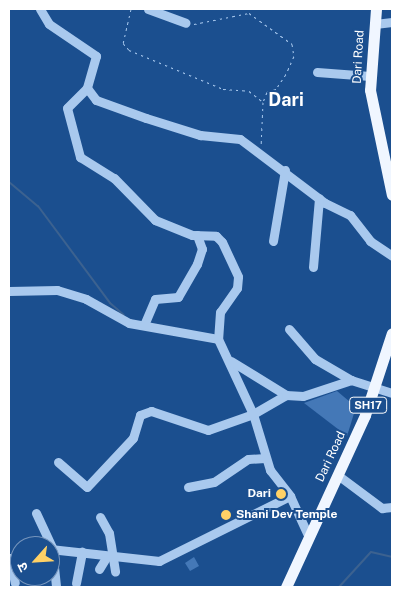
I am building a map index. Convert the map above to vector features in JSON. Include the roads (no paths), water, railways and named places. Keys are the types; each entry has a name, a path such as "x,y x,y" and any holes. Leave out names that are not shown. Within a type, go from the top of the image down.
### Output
{"main road":[{"name":"Dari Road","path":"376,9 370,76 392,196"},
{"name":"Dari Road","path":"307,533 338,476 374,389 392,333"},
{"name":"SH17","path":"286,587 307,533"}],"street":[{"path":"40,9 49,24 96,56 88,88 67,108 80,157 114,178 155,220 197,235 216,236 222,242 238,276 237,288 220,312 218,339 230,360 253,414 264,458 290,496 307,533"},
{"path":"148,9 186,23"},
{"path":"375,24 392,22"},
{"path":"318,72 370,76"},
{"path":"88,88 96,100 146,118 200,135 240,138 285,170 319,198 350,215 370,241 392,256"},
{"path":"273,241 285,170"},
{"path":"313,267 319,198"},
{"path":"144,325 155,299 178,297 197,264 202,249 197,235"},
{"path":"9,291 57,290 86,299 129,323 218,339"},
{"path":"289,329 315,359 351,380 374,389 392,393"},
{"path":"230,360 286,395 304,396 351,380"},
{"path":"58,462 87,488 133,438 140,415 151,411 208,430 253,414 286,395"},
{"path":"188,487 214,482 248,459 264,458"},
{"path":"338,476 382,508 392,507"},
{"path":"60,550 82,552 110,559 159,562 290,496"},
{"path":"36,513 46,536"},
{"path":"100,517 109,533 110,559 115,572"},
{"path":"76,583 82,552"},
{"path":"99,569 110,559"}],"waterway":[{"path":"9,182 38,206 110,303 124,315"},
{"path":"339,587 371,552 392,557"}],"place":[{"name":"Dari","path":"281,494"},
{"name":"Shani Dev Temple","path":"226,515"}],"district":[{"name":"Dari","path":"286,100"}]}
